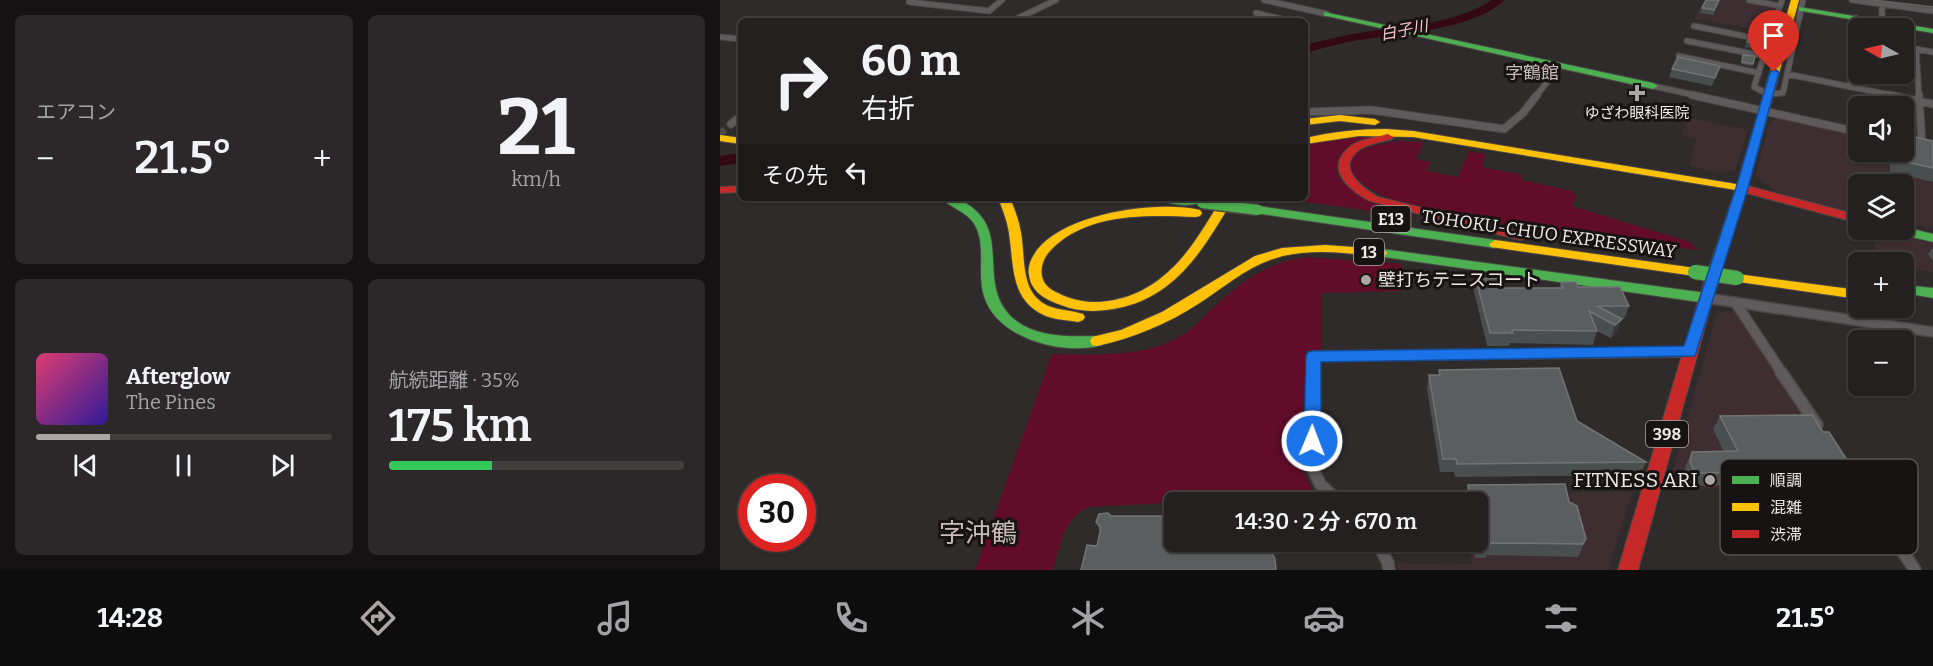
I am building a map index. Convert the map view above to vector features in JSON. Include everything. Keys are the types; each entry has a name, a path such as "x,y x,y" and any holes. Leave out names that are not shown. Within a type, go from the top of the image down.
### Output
{"main road":[{"path":"1792,5 1856,18"},
{"name":"398","path":"1628,570 1706,298 1742,188 1792,5"},
{"path":"1327,14 1653,86"},
{"path":"1914,28 1933,31"},
{"path":"1308,122 1340,118 1387,123 1513,145 1742,188 1848,216"},
{"path":"1308,134 1343,126 1387,123"},
{"path":"1308,140 1365,129 1396,130 1519,153 1611,164"},
{"path":"1438,138 1394,137 1369,140 1349,153 1344,160 1347,179 1358,190 1373,198 1520,236"},
{"path":"720,138 738,141"},
{"path":"720,190 738,189"},
{"name":"13","path":"953,201 976,216 984,232 989,296 999,313 1011,326 1030,335 1051,340 1100,340 1148,327 1172,315 1236,271 1275,254 1302,249 1364,251 1706,298"},
{"path":"1007,201 1016,218 1016,270 1022,288 1029,299 1042,308 1058,314 1093,317 1136,309 1180,284 1200,264 1237,201"},
{"path":"1174,201 1199,208"},
{"path":"1226,201 1195,250 1178,271 1163,284 1146,294 1110,305 1078,306 1064,303 1053,297 1043,291 1038,282 1035,273 1041,253 1063,234 1081,225 1136,213 1199,208 1257,210"},
{"name":"TOHOKU-CHUO EXPRESSWAY","path":"1244,201 1257,210 1426,239 1696,266"},
{"name":"TOHOKU-CHUO EXPRESSWAY","path":"1257,210 1520,236 1696,266 1848,282"},
{"path":"1914,234 1933,238"},
{"name":"TOHOKU-CHUO EXPRESSWAY","path":"1739,272 1848,293"},
{"path":"1914,290 1933,293"},
{"path":"1914,302 1933,305"}],"street":[{"path":"913,0 909,2 990,11 1002,0"},
{"path":"1018,18 1056,0"},
{"path":"1264,0 1277,1 1327,14"},
{"path":"1749,0 1792,5"},
{"path":"1852,0 1933,11"},
{"path":"1892,0 1933,5"},
{"path":"1277,1 1256,13 1277,18"},
{"path":"1882,4 1882,18"},
{"path":"1792,5 1787,74 1783,93 1768,94 1754,87 1769,41 1792,5"},
{"path":"1694,26 1769,41"},
{"path":"720,37 738,39"},
{"path":"1686,41 1764,56"},
{"path":"1922,146 1916,49 1933,52"},
{"path":"1679,56 1759,73"},
{"path":"1308,112 1331,109 1371,110 1504,129 1523,113 1560,66"},
{"path":"1787,74 1933,104"},
{"path":"1653,86 1848,130"},
{"path":"1914,144 1933,149"},
{"path":"1706,298 1929,331 1933,340"},
{"path":"1735,303 1821,431"},
{"path":"1328,492 1320,484 1313,469 1313,356 1690,352"},
{"path":"1835,451 1840,459"},
{"path":"1382,552 1389,570"},
{"path":"1905,555 1915,570"}],"shaded area":[{"path":"1705,0 1742,0 1776,6 1767,32 1694,18"},
{"path":"1778,116 1848,132 1848,162 1914,162 1914,151 1933,150 1933,229 1914,224 1914,174 1848,174 1848,211 1779,193 1756,176 1768,127"},
{"path":"1688,117 1747,130 1735,170 1720,174 1689,165 1697,139 1682,135"},
{"path":"1354,133 1381,135 1354,144 1343,152 1337,165 1338,175 1344,184 1366,198 1414,215 1414,217 1300,201 1308,201 1308,145 1334,136"},
{"path":"1401,141 1424,142 1416,159 1431,162 1426,171 1458,177 1469,151 1486,154 1482,167 1522,175 1522,180 1572,191 1576,197 1572,206 1690,242 1698,250 1467,219 1438,214 1389,199 1359,180 1351,170 1351,161 1358,153 1374,146"},
{"path":"1914,239 1933,244 1933,272 1914,269 1914,252 1875,252 1875,240"},
{"path":"1306,257 1402,264 1402,291 1322,293 1322,350 1306,351 1304,473 1314,492 1164,492 1164,503 1090,507 1074,517 1064,533 1053,570 975,570 1052,354 1122,353 1157,347 1190,330 1243,283 1265,269"},
{"path":"1736,311 1831,459 1720,459 1720,488 1668,489 1717,313"},
{"path":"1632,492 1608,570 1398,570 1397,563 1472,564 1470,552 1488,552 1488,494"}],"building":[{"path":"1706,0 1719,0 1714,10 1702,8"},
{"path":"1748,39 1760,41 1759,44 1747,42"},
{"path":"1743,55 1755,56 1753,64 1742,62"},
{"path":"1678,57 1720,66 1715,78 1672,69"},
{"path":"1914,137 1933,141 1933,168 1906,162 1914,162"},
{"path":"1499,278 1502,288 1563,288 1561,282 1576,282 1578,287 1620,287 1629,306 1597,306 1622,319 1615,325 1589,311 1597,331 1512,330 1513,333 1490,333 1476,279"},
{"path":"1559,368 1577,421 1646,462 1457,464 1456,459 1443,459 1429,375 1440,375 1439,370"},
{"path":"1812,415 1823,432 1829,432 1846,459 1720,459 1720,473 1695,473 1690,462 1692,452 1738,451 1720,416"},
{"path":"1565,484 1569,502 1577,506 1586,539 1583,544 1489,543 1490,546 1488,546 1488,492 1469,492 1468,485"},
{"path":"1099,514 1164,516 1164,552 1272,552 1276,569 1081,570 1087,545 1097,546 1101,527 1096,522"}],"waterway":[{"name":"白子川","path":"1308,48 1435,25 1471,15 1499,0"},
{"name":"白子川","path":"720,161 738,158"}],"tunnel":[{"path":"720,134 731,124"}],"railway":[{"path":"1873,0 1933,7"}],"traffic: fast":[{"path":"1802,9 1933,31"},
{"path":"1327,14 1653,86"},
{"path":"954,201 975,217 982,227 986,239 987,278 991,298 1000,313 1011,324 1026,333 1042,338 1060,341 1097,341"},
{"path":"1186,201 1194,202"},
{"path":"1202,203 1258,210"},
{"path":"1258,210 1495,244"},
{"path":"1914,234 1933,238"},
{"path":"1382,253 1706,298"},
{"path":"1695,272 1737,278"},
{"path":"1914,290 1933,293"}],"traffic: slow":[{"path":"1766,103 1795,0"},
{"path":"1308,122 1340,118 1375,122"},
{"path":"1308,140 1359,133 1413,134 1742,188"},
{"path":"720,138 738,141"},
{"path":"1005,201 1012,216 1016,235 1019,273 1024,290 1034,303 1051,313 1078,317"},
{"path":"1196,213 1157,212 1118,215 1082,225 1065,233 1043,252 1035,268 1037,282 1044,291 1058,299 1085,306 1114,305 1141,296 1165,282 1184,264 1226,201"},
{"path":"1495,244 1695,272"},
{"path":"1097,341 1112,338 1167,316 1243,268 1268,256 1310,249 1382,253"},
{"path":"1737,278 1848,294"}],"traffic: jam":[{"path":"1628,570 1706,298 1742,188 1766,103"},
{"path":"1388,137 1357,146 1345,159 1344,168 1349,181 1359,191 1374,199 1520,236"},
{"path":"1742,188 1848,216"},
{"path":"720,190 738,189"}],"place":[{"name":"ゆざわ眼科医院","path":"1637,93"},
{"name":"壁打ちテニスコート","path":"1366,280"},
{"name":"FITNESS ARI","path":"1710,480"}],"district":[{"name":"字鶴館","path":"1532,73"},
{"name":"字沖鶴","path":"978,533"}],"route":[{"path":"1312,441 1313,356 1690,352 1724,238 1742,188 1774,72"}]}
